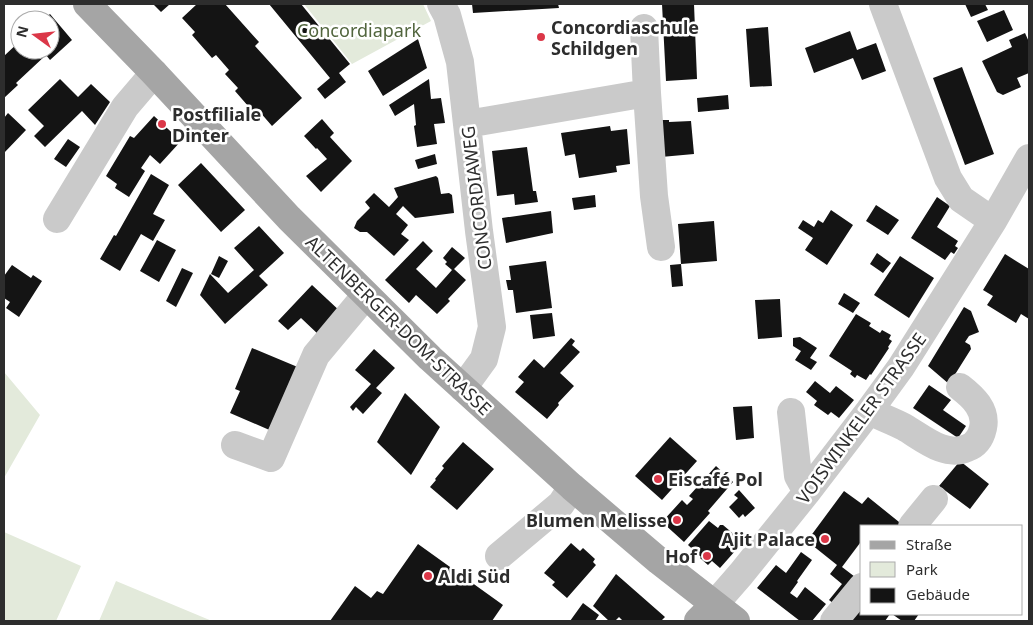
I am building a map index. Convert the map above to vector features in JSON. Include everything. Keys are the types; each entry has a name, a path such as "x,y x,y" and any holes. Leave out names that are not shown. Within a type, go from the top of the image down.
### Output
{"main road":[{"name":"ALTENBERGER-DOM-STRASSE","path":"87,4 289,218 430,358 572,487 660,561 706,613 736,621"}],"street":[{"name":"CONCORDIAWEG","path":"441,4 447,14 460,62 492,327 484,359 463,388"},
{"path":"883,4 948,178 961,199 993,221"},
{"path":"644,28 654,196 661,247"},
{"path":"57,219 125,107 154,73"},
{"path":"467,124 647,93"},
{"name":"VOISWINKELER STRASSE","path":"706,613 741,574 807,492 902,367 993,221 1029,158"},
{"path":"235,446 271,458 316,355 366,295"},
{"path":"869,411 943,449 961,451 972,447 980,438 984,426 983,415 974,398 960,387"},
{"path":"791,412 798,476 807,492"},
{"path":"499,556 561,504 572,487"},
{"path":"913,525 934,499"},
{"path":"834,621 860,588"}],"green space":[{"name":"Concordiapark","path":"304,4 423,4 431,21 352,64"},
{"path":"4,372 40,415 4,478"},
{"path":"4,532 81,566 56,621 4,621"},
{"path":"116,581 212,621 99,621"}],"building":[{"path":"153,4 170,4 161,12"},
{"path":"197,4 225,4 259,42 255,46 302,98 272,126 259,111 255,114 235,91 238,88 225,74 229,70 216,55 212,58 192,35 195,32 182,18"},
{"path":"269,4 301,4 350,64 339,73 346,82 325,99 317,89 330,78"},
{"path":"472,4 558,4 559,8 473,13"},
{"path":"662,4 694,4 697,79 666,81"},
{"path":"965,4 985,4 988,10 971,17"},
{"path":"1004,10 1013,30 987,42 977,21"},
{"path":"60,26 72,40 60,51"},
{"path":"768,27 772,86 750,87 746,29"},
{"path":"850,31 857,50 876,43 886,71 862,80 853,58 814,73 805,48"},
{"path":"1025,33 1029,42 1029,73 1017,78 1021,87 1003,95 997,92 982,61 1012,47 1009,40"},
{"path":"418,39 427,68 383,96 368,71"},
{"path":"10,50 10,60 41,60 16,83 18,85 4,98 4,56"},
{"path":"962,67 994,154 965,165 933,78"},
{"path":"60,79 78,97 91,84 110,102 95,125 82,111 45,147 34,136 44,126 28,110"},
{"path":"429,79 431,99 441,98 445,123 434,124 437,144 417,147 414,126 416,125 414,104 395,116 389,105"},
{"path":"728,95 729,109 698,112 697,98"},
{"path":"8,113 26,130 4,153 4,118"},
{"path":"154,116 181,141 160,164 150,155 141,168 145,171 129,197 115,188 117,184 106,176 130,136 134,138"},
{"path":"322,119 334,133 330,137 352,161 321,192 306,176 327,159 304,136"},
{"path":"658,120 669,120 669,122 691,121 694,154 661,157"},
{"path":"610,126 611,131 627,129 630,164 616,166 617,172 579,178 575,154 565,156 561,133"},
{"path":"68,139 80,147 66,167 54,159"},
{"path":"527,147 533,191 536,191 538,202 515,205 514,194 497,196 492,151"},
{"path":"435,154 437,164 418,169 415,160"},
{"path":"201,163 245,210 221,232 178,185"},
{"path":"151,174 169,185 153,214 165,220 153,241 141,234 120,271 100,259 114,235 116,236"},
{"path":"436,176 441,194 449,193 452,195 454,213 415,218 403,206 396,214 408,225 401,234 409,240 394,256 367,232 360,232 354,228 357,221 370,208 365,202 374,193 389,207 398,197 394,188"},
{"path":"595,195 596,207 574,210 572,198"},
{"path":"937,197 950,206 937,227 958,241 955,246 958,248 954,254 951,252 945,260 911,238"},
{"path":"876,205 899,220 888,235 866,221"},
{"path":"831,210 853,225 827,265 805,250 813,238 798,228 803,220 814,227 818,220 823,223"},
{"path":"551,211 553,233 506,243 502,218"},
{"path":"714,221 717,261 681,264 678,224"},
{"path":"259,226 284,253 259,276 268,285 225,324 200,295 210,274 228,293 254,270 234,248"},
{"path":"157,240 176,250 159,282 140,271"},
{"path":"423,241 433,251 416,269 436,288 452,270 445,264 447,262 443,258 452,247 465,258 454,269 466,280 437,314 416,295 409,303 385,280"},
{"path":"877,253 891,263 883,273 870,264"},
{"path":"1005,254 1029,269 1029,319 1021,314 1016,323 987,305 993,296 983,290"},
{"path":"219,256 228,261 219,278 211,274"},
{"path":"900,256 934,278 909,318 874,295"},
{"path":"546,261 552,308 516,313 513,290 508,290 506,280 511,280 509,266"},
{"path":"681,264 683,286 672,287 670,265"},
{"path":"12,265 31,278 33,275 42,281 19,317 6,308 10,302 4,298 4,276"},
{"path":"182,268 193,273 176,307 166,301"},
{"path":"312,285 342,313 320,336 301,318 288,330 278,321"},
{"path":"844,293 860,303 853,313 838,304"},
{"path":"780,299 782,337 758,339 755,300"},
{"path":"964,307 971,311 979,332 969,336 965,342 970,345 971,349 949,384 928,366"},
{"path":"552,313 555,336 533,339 530,315"},
{"path":"856,314 871,323 869,326 880,333 882,330 891,335 889,339 892,341 866,380 857,375 855,378 850,374 852,371 829,356"},
{"path":"800,337 817,348 810,358 817,362 811,370 795,360 801,351 793,346 793,338"},
{"path":"571,338 575,341 572,345 580,352 560,373 574,386 558,403 559,405 547,419 515,392 524,382 518,377 534,359 544,368"},
{"path":"252,348 300,368 274,432 230,413 240,391 235,389"},
{"path":"374,349 395,368 376,388 382,393 363,414 356,407 353,411 350,407 371,384 355,370"},
{"path":"815,381 830,393 836,386 854,400 839,418 831,412 828,415 814,405 817,401 806,392"},
{"path":"929,385 951,400 943,410 966,426 958,438 913,408"},
{"path":"405,393 440,427 411,475 377,442"},
{"path":"752,406 754,438 736,440 733,407"},
{"path":"670,437 697,461 662,500 635,476"},
{"path":"463,442 494,469 457,510 430,487 444,468 442,466"},
{"path":"960,461 989,484 970,509 939,486"},
{"path":"716,466 733,482 708,511 710,513 684,542 662,522 682,500 687,505 693,499 689,496"},
{"path":"739,490 755,508 745,517 743,514 739,518 729,507 738,498 734,495"},
{"path":"844,491 862,504 868,497 903,525 860,525 860,543 842,567 859,580 838,607 829,600 842,584 830,574 837,565 807,541"},
{"path":"709,521 718,528 720,525 723,525 743,542 720,568 712,561 708,565 688,545"},
{"path":"571,543 580,551 583,548 595,559 593,562 596,565 567,598 552,585 555,582 544,573"},
{"name":"Aldi Süd","path":"418,544 503,605 492,621 330,621 355,586 371,598 377,591 383,594"},
{"path":"801,552 812,560 790,593 797,598 805,587 826,604 812,621 800,621 757,588 776,565 786,573"},
{"path":"616,574 665,617 661,621 623,621 619,617 615,621 609,621 593,606"},
{"path":"860,600 860,615 889,615 885,621 840,621"},
{"path":"583,603 599,615 595,621 570,621"},
{"path":"893,615 918,615 914,621 902,621"}],"place":[{"name":"Concordiaschule Schildgen","path":"541,37"},
{"name":"Postfiliale Dinter","path":"162,124"},
{"name":"Eiscafé Pol","path":"658,479"},
{"name":"Blumen Melisse","path":"677,520"},
{"name":"Ajit Palace","path":"825,539"},
{"name":"Hof","path":"707,556"},
{"name":"Aldi Süd","path":"428,576"}]}
